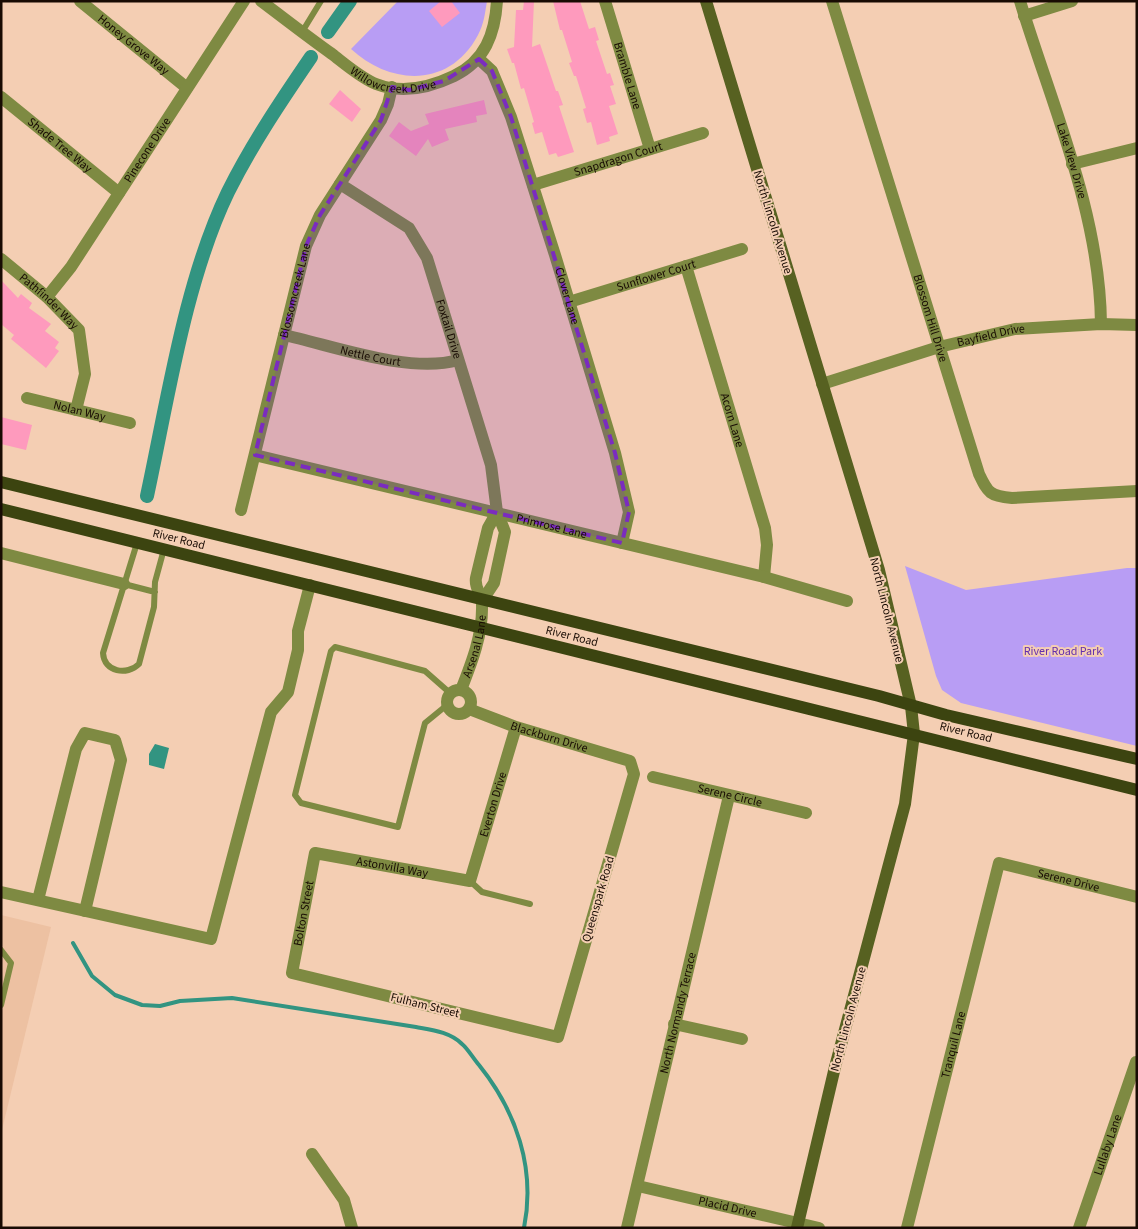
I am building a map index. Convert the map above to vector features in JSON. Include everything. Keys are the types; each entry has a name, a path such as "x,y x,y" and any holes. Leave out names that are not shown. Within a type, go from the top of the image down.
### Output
{"main road":[{"name":"North Lincoln Avenue","path":"706,1 879,570 911,706 914,734 905,804 835,1067 797,1225"},
{"name":"River Road","path":"1,482 1137,760"},
{"name":"River Road","path":"1,509 1137,790"}],"street":[{"name":"Honey Grove Way","path":"80,1 187,88"},
{"name":"Pinecone Drive","path":"47,297 71,267 244,1"},
{"name":"Willowcreek Drive","path":"261,1 376,84 409,90 444,81 467,70 478,59 488,44 495,22 496,1"},
{"name":"Bramble Lane","path":"605,1 650,149"},
{"name":"Blossom Hill Drive","path":"832,1 979,474 988,492 993,496 1033,498 1137,491"},
{"name":"Lake View Drive","path":"1020,1 1089,224 1100,283 1102,324"},
{"path":"1024,16 1072,1"},
{"name":"Clover Lane","path":"478,59 492,71 511,117 627,496 629,512 622,543"},
{"name":"Blossomcreek Lane","path":"241,510 306,246 320,215 381,120 388,104 392,87"},
{"name":"Shade Tree Way","path":"1,97 119,193"},
{"name":"Snapdragon Court","path":"533,186 703,133"},
{"path":"1072,164 1137,148"},
{"name":"Foxtail Drive","path":"340,184 409,228 427,258 491,465 497,512 505,532 494,583 482,601"},
{"name":"Sunflower Court","path":"569,302 742,249"},
{"name":"Pathfinder Way","path":"1,259 47,297 79,330 85,374 76,410"},
{"name":"Acorn Lane","path":"686,266 766,528 767,545 764,577"},
{"name":"Bayfield Drive","path":"822,384 939,347 1015,328 1102,324 1137,325"},
{"name":"Nettle Court","path":"284,335 412,365 443,364 458,360"},
{"name":"Nolan Way","path":"27,398 130,423"},
{"name":"Primrose Lane","path":"255,455 764,577 847,601"},
{"path":"482,601 475,585 488,528 497,512"},
{"path":"1,553 124,584"},
{"path":"1,892 211,939 271,712 288,692 298,650 298,630 310,586"},
{"name":"Arsenal Lane","path":"456,691 481,628 482,601"},
{"path":"456,691 471,697 469,709 462,714 457,714 447,706 456,691"},
{"name":"Blackburn Drive","path":"469,709 516,727 630,761"},
{"name":"Everton Drive","path":"470,881 516,727"},
{"path":"38,900 74,759 85,733 115,740 121,760 85,910"},
{"name":"Queenspark Road","path":"558,1037 634,774 630,761"},
{"name":"Serene Circle","path":"653,777 806,813"},
{"name":"North Normandy Terrace","path":"627,1228 729,796"},
{"name":"Astonvilla Way","path":"315,854 470,881"},
{"name":"Bolton Street","path":"292,973 315,854"},
{"name":"Serene Drive","path":"999,863 1137,897"},
{"name":"Tranquil Lane","path":"907,1228 999,863"},
{"name":"Fulham Street","path":"292,973 558,1037"},
{"path":"674,1024 742,1039"},
{"name":"Lullaby Lane","path":"1079,1228 1136,1062"},
{"path":"312,1154 344,1200 352,1228"},
{"name":"Placid Drive","path":"638,1186 797,1225 819,1228"}],"lane":[{"path":"302,32 321,1"},
{"path":"137,543 103,654 106,663 115,670 129,671 139,664 154,607 155,582 164,549"},
{"path":"482,553 499,558"},
{"path":"124,584 155,592"},
{"path":"447,706 425,722 398,827 301,803 295,795 331,651 334,647 425,671 456,691"},
{"path":"470,881 482,892 530,904"},
{"path":"1,950 11,963 1,1005"}],"highlighted area":[{"path":"479,59 492,71 511,117 615,453 629,512 622,543 255,455 306,246 320,215 381,120 392,87 409,90 444,81"}],"shaded area":[{"path":"1,915 51,927 1,1134"}],"green space":[{"path":"398,1 487,1 480,31 466,52 452,65 436,72 419,76 401,75 384,70 367,61 351,49"},
{"name":"River Road Park","path":"905,566 966,590 1137,568 1137,746 961,703 942,690 936,676"}],"water":[{"path":"155,744 169,748 164,769 149,765 149,754"}],"building":[{"path":"441,1 451,1 460,13 442,27 429,11"},
{"path":"524,1 534,1 532,47 540,44 556,91 558,91 563,105 559,106 574,152 558,157 556,153 549,155 542,132 535,134 532,123 534,122 524,88 521,89 514,63 512,63 507,49 514,47 516,10 523,10"},
{"path":"553,1 580,1 589,29 595,27 599,40 596,41 607,74 610,73 614,85 610,86 616,104 609,106 618,134 609,137 610,141 597,145 591,122 587,123 583,109 586,108 576,76 574,76 569,63 572,62 562,30 560,30"},
{"path":"340,90 361,109 352,122 329,104"},
{"path":"484,100 487,114 476,116 477,122 445,129 449,140 432,147 428,139 416,156 389,136 399,122 411,131 429,124 425,114"},
{"path":"1,280 18,298 21,294 32,303 29,308 51,324 45,331 59,342 55,348 59,351 46,368 11,339 14,335 1,324"},
{"path":"1,417 32,425 26,450 1,444"}],"waterway":[{"path":"328,32 350,1"},
{"path":"147,496 179,341 200,263 213,227 228,192 247,157 311,57"},
{"path":"73,943 92,976 115,995 142,1005 160,1006 180,1001 232,998 428,1029 441,1032 457,1040 466,1048 492,1083 513,1121 525,1162 527,1206 524,1228"}]}
